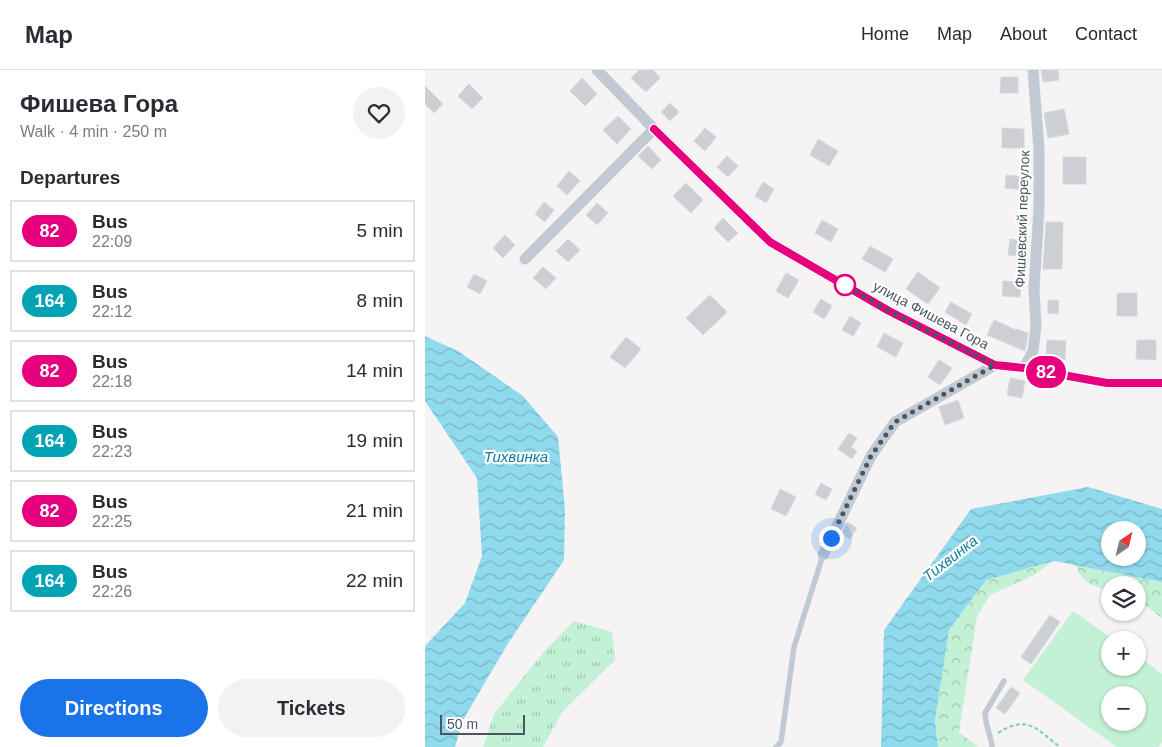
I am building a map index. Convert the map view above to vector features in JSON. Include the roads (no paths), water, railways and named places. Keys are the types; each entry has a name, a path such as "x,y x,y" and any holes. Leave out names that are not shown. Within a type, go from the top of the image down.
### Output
{"street":[{"name":"улица Фишева Гора","path":"597,70 654,129 770,242 889,311 995,365 1024,368 1107,383 1162,383"},
{"name":"Фишевский переулок","path":"1024,368 1033,351 1035,334 1034,289 1039,208 1039,149 1033,70"},
{"path":"525,259 654,129"},
{"path":"823,555 871,456 895,422 995,365"}],"lane":[{"path":"776,747 782,744 795,647 823,555"},
{"path":"992,747 985,712 1004,682"}],"water":[{"name":"Тихвинка","path":"425,336 458,351 523,396 558,437 565,510 564,560 507,645 463,720 455,747 425,747 425,646 465,603 482,556 477,478 425,401"},
{"name":"Тихвинка","path":"1088,487 1162,509 1162,582 1146,579 1146,576 1131,576 1054,561 986,580 949,630 935,720 938,747 881,747 884,630 971,509"}]}
